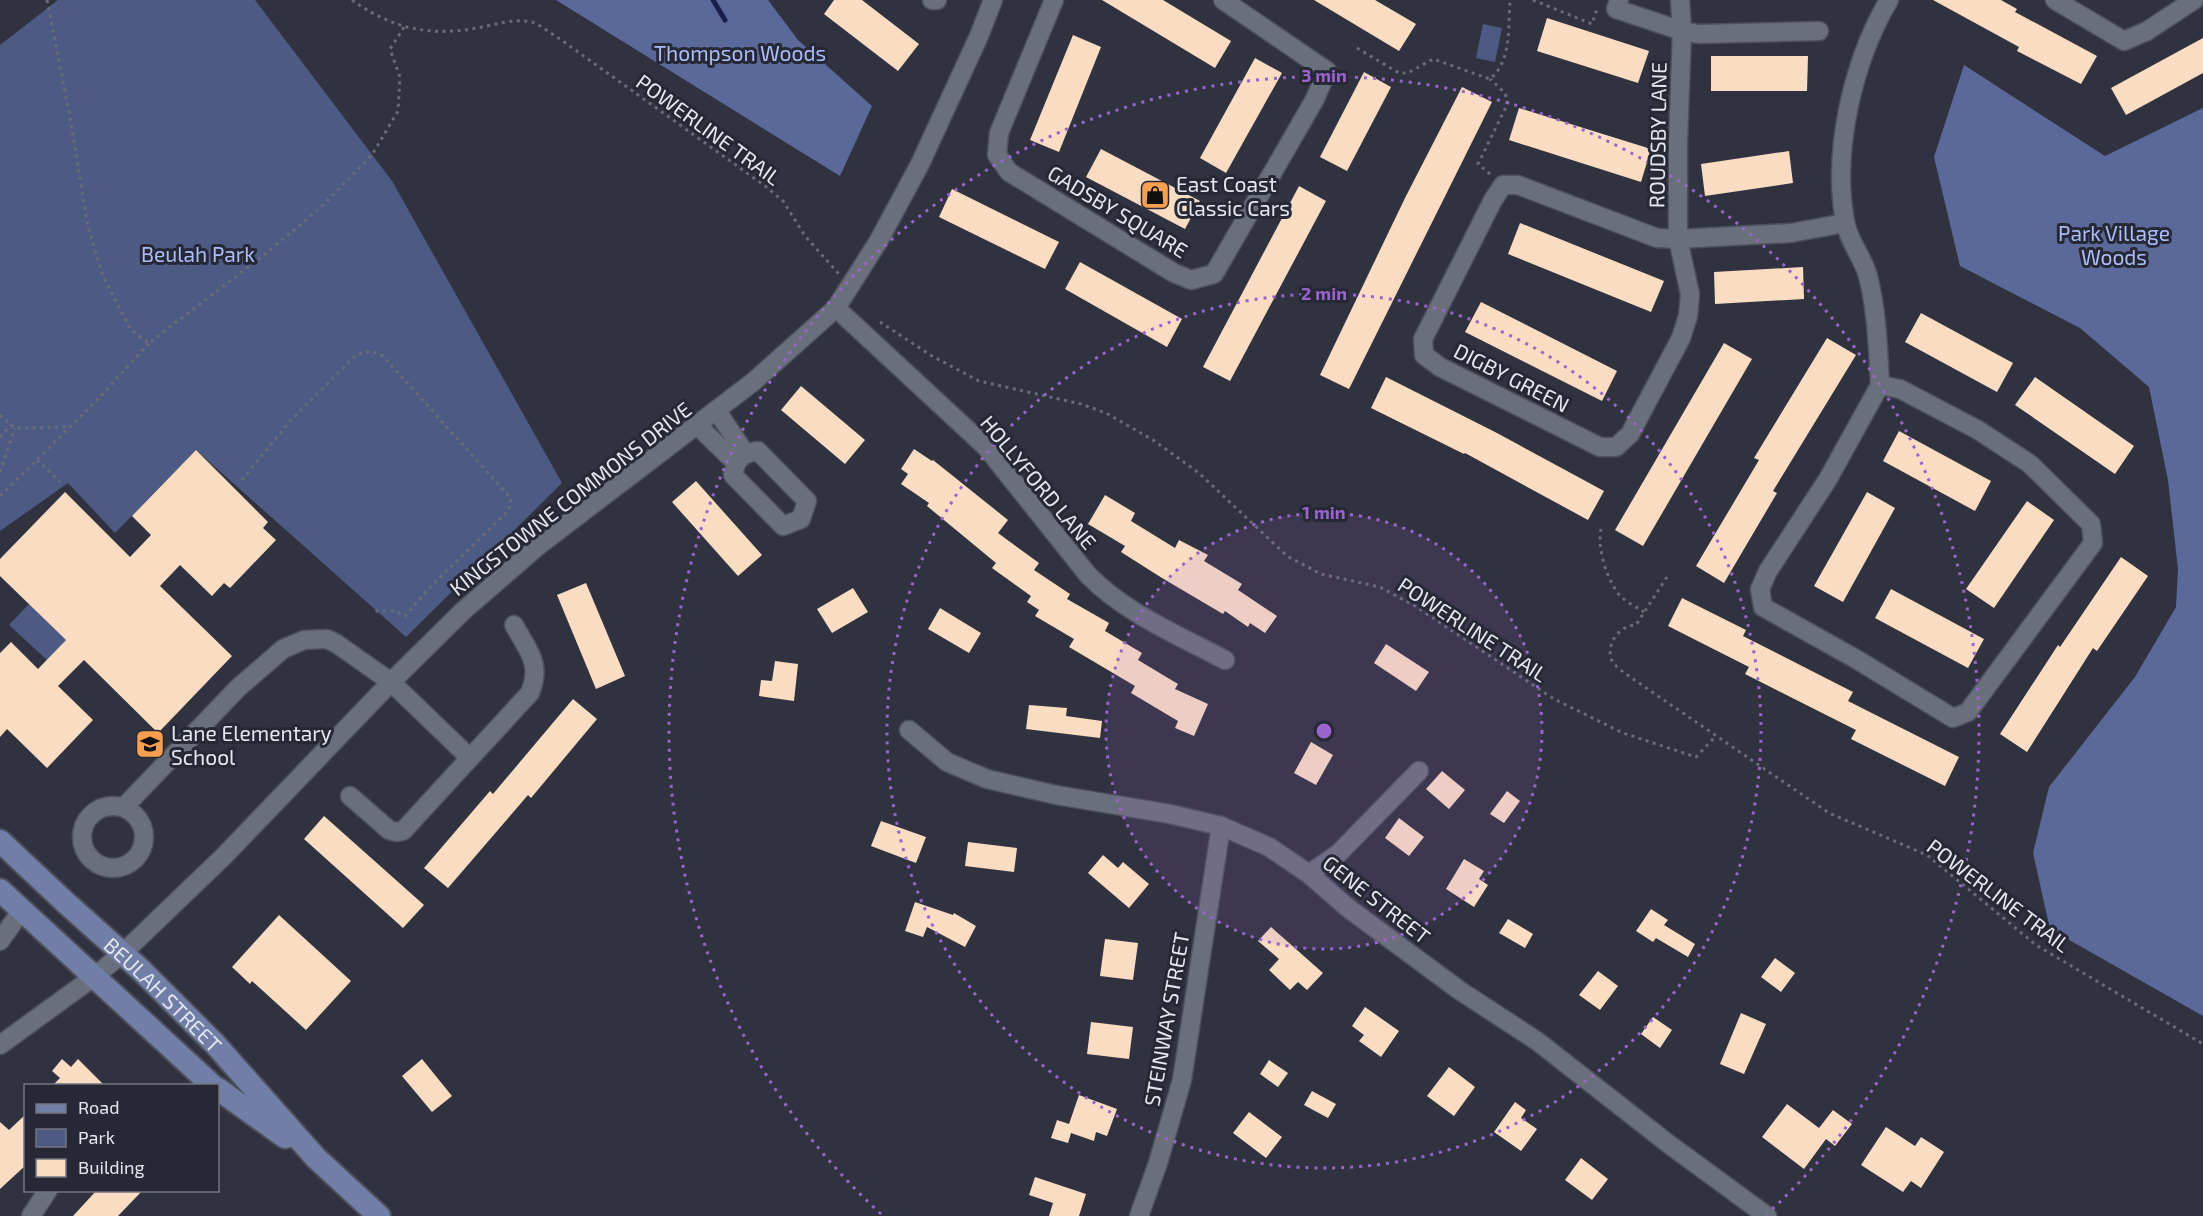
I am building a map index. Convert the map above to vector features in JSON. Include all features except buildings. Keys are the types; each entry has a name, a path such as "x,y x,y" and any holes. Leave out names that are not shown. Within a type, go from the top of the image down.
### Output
{"main road":[{"name":"BEULAH STREET","path":"0,841 123,953 215,1044 316,1158 379,1216"},
{"name":"BEULAH STREET","path":"0,890 211,1084"},
{"name":"BEULAH STREET","path":"219,1090 316,1158"}],"street":[{"path":"932,0 937,0"},
{"name":"KINGSTOWNE COMMONS DRIVE","path":"0,1045 123,953 224,856 391,682 463,611 538,546 753,382 836,308 878,242 920,164 980,36 993,0"},
{"name":"GADSBY SQUARE","path":"1054,0 999,133 997,155 1009,172 1174,273 1191,280 1214,274 1316,99 1327,70 1223,0"},
{"name":"ROUDSBY LANE","path":"1678,239 1678,141 1682,31 1680,0"},
{"path":"1880,385 1900,389 1978,430 2030,464 2091,524 2092,543 1968,712 1953,718 1856,659 1763,607 1760,589 1768,571 1828,479 1880,385 1878,330 1867,274 1845,223 1841,188 1844,134 1850,101 1862,57 1889,0"},
{"path":"2055,0 2124,41 2147,31 2194,0"},
{"path":"1617,4 1682,31 1699,34 1818,31"},
{"path":"1503,185 1518,185 1657,238 1791,233 1845,223"},
{"name":"DIGBY GREEN","path":"1503,185 1493,200 1423,339 1424,355 1440,367 1600,447 1616,447 1630,434 1681,338 1688,316 1690,294 1678,239"},
{"name":"HOLLYFORD LANE","path":"836,308 986,447 1102,589 1120,603 1225,660"},
{"path":"697,425 740,458 717,411"},
{"path":"350,796 389,830 403,831 530,693 536,679 536,666 514,625"},
{"path":"124,807 238,688 283,649 304,640 327,639 391,682 470,758"},
{"name":"GENE STREET","path":"909,730 947,762 987,779 1056,795 1170,814 1221,826 1269,847 1309,874 1348,908 1459,990 1537,1041 1670,1145 1767,1216"},
{"path":"1309,874 1339,852 1419,771"},
{"name":"STEINWAY STREET","path":"1139,1216 1158,1163 1182,1080 1221,826"},
{"path":"0,941 22,910"},
{"path":"32,1216 47,1192"}],"path":[{"path":"47,0 70,117 88,227 103,276 131,330 149,343"},
{"name":"POWERLINE TRAIL","path":"351,0 374,15 404,27 435,31 466,30 514,21 533,22 560,39 783,201 805,236 848,288"},
{"path":"1490,79 1498,72 1506,55 1510,0"},
{"path":"1533,0 1592,24 1600,2 1617,4"},
{"path":"0,496 149,343 264,255 320,208 372,155 398,111 400,77 390,49 404,27"},
{"path":"1357,48 1400,74 1408,73 1433,59 1490,79 1505,93 1508,103 1478,164 1503,185"},
{"name":"POWERLINE TRAIL","path":"873,318 932,356 979,381 1081,404 1106,413 1153,440 1199,473 1287,556 1321,574 1380,587 1416,606 1554,699 1623,733 1696,756 1715,737"},
{"path":"242,480 291,420 356,355 371,351 383,356 509,496 512,503 506,513 432,585 405,616 395,611 371,611"},
{"path":"0,415 15,428 69,427"},
{"path":"0,437 11,425"},
{"path":"0,472 15,428"},
{"path":"37,460 60,482"},
{"path":"1601,529 1599,537 1606,569 1618,594 1644,612 1668,577"},
{"name":"POWERLINE TRAIL","path":"1644,612 1636,625 1622,628 1614,637 1610,649 1612,662 1623,672 1829,813 1927,855 2036,945 2203,1044"}],"green space":[{"name":"Beulah Park","path":"58,0 255,0 392,181 562,483 406,637 196,450 115,533 68,483 0,531 0,45"},
{"name":"Thompson Woods","path":"556,0 768,0 798,40 872,106 840,176"},
{"path":"1483,24 1502,28 1495,62 1476,58"},
{"name":"Park Village Woods","path":"1964,65 2105,156 2203,108 2203,1016 2050,929 2033,853 2049,787 2135,677 2176,607 2178,569 2168,480 2149,387 2080,328 1960,266 1934,157"},
{"path":"29,604 66,640 47,660 9,625"}],"waterway":[{"path":"713,0 725,20"}],"place":[{"name":"East Coast Classic Cars","path":"1155,195"},
{"name":"Lane Elementary School","path":"150,744"}]}
